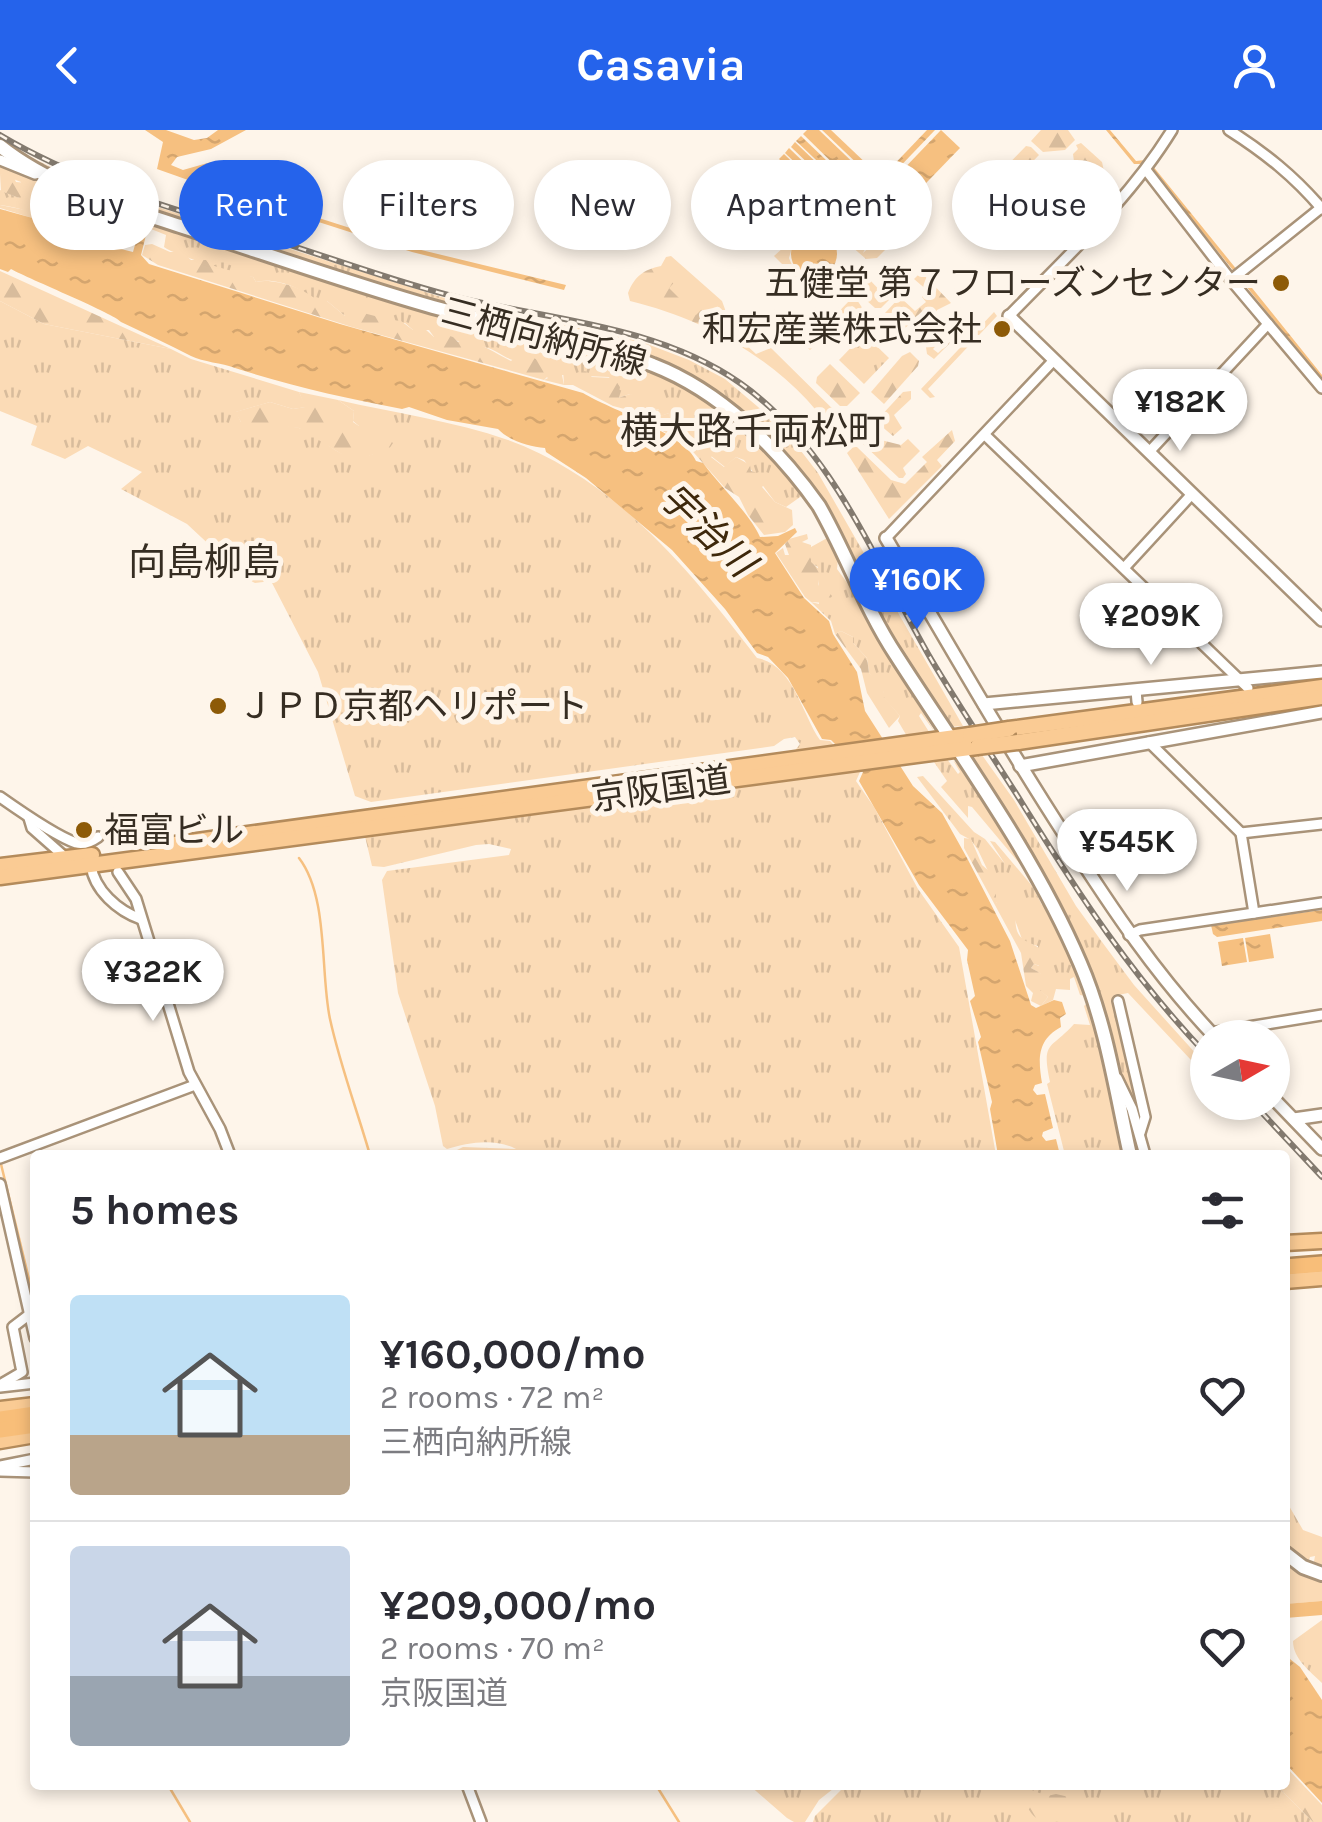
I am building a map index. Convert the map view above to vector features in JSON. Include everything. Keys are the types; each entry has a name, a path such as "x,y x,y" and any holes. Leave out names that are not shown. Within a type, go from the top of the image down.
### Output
{"highway":[{"name":"京阪国道","path":"0,877 973,741 1322,687"},
{"name":"京阪国道","path":"1014,735 1322,697"},
{"name":"京阪国道","path":"0,866 327,829"},
{"path":"1290,1243 1322,1240"},
{"path":"1290,1258 1322,1255"},
{"path":"1290,1267 1322,1264"},
{"path":"1290,1281 1322,1278"},
{"path":"0,1409 30,1406"},
{"path":"0,1419 30,1415"},
{"path":"0,1430 30,1426"},
{"path":"0,1441 30,1436"}],"main road":[{"name":"三栖向納所線","path":"0,146 64,184 143,214 440,309 654,364 692,383 741,421 803,484 836,536 895,654 1029,864 1081,964 1129,1150"},
{"path":"1290,1556 1302,1567 1322,1574"}],"street":[{"path":"1172,130 1149,166 1009,316 1322,620"},
{"path":"1229,130 1270,156 1322,208 1235,276"},
{"path":"0,160 30,172"},
{"path":"1149,166 1268,324 1322,388"},
{"path":"1149,452 1268,324"},
{"path":"1054,360 886,538 1020,766 1129,934 1200,1020"},
{"path":"985,434 1244,684"},
{"path":"1124,568 1192,494"},
{"path":"984,704 1137,696 1322,672"},
{"path":"1020,766 1145,739 1322,712"},
{"path":"1145,739 1242,833 1254,913"},
{"path":"0,797 29,818 78,844 94,842 98,837"},
{"path":"29,818 32,828 66,858"},
{"path":"1242,833 1322,824"},
{"path":"31,862 39,855 42,838"},
{"path":"90,865 94,882 126,914 141,920"},
{"path":"118,872 136,898 194,1085 228,1150"},
{"path":"1129,934 1322,903"},
{"path":"1118,1002 1145,1117 1140,1134"},
{"path":"1290,1021 1322,1015"},
{"path":"1110,1065 1132,1109 1144,1150"},
{"path":"5,1156 194,1085"},
{"path":"1294,1120 1322,1115"},
{"path":"1290,1116 1322,1149"},
{"path":"0,1184 30,1314 13,1327 22,1372 0,1386"},
{"path":"0,1386 30,1383"},
{"path":"0,1469 30,1460"},
{"path":"0,1469 30,1472"},
{"path":"469,1790 481,1822"}],"green space":[{"path":"1041,130 1068,130 1075,140 1065,150 1043,152 1031,141"},
{"path":"1081,143 1100,160 1074,160 1076,145"},
{"path":"1026,146 1039,155 1034,160 1012,160"},
{"path":"0,160 30,172 30,212 0,205 0,190 19,198 21,182 0,174"},
{"path":"0,174 13,175 16,182 28,183 28,197 1,191"},
{"path":"159,207 179,214 179,221 159,215"},
{"path":"0,208 30,211 30,218"},
{"path":"159,223 179,229 179,250 243,250 418,307 601,354 657,374 704,399 740,427 818,510 815,513 803,495 786,507 775,502 744,460 736,457 725,467 711,456 716,452 715,432 670,422 669,413 661,416 648,407 659,410 657,401 649,403 630,394 618,398 609,377 562,375 564,385 544,380 548,378 525,361 511,360 488,348 452,337 434,337 429,330 413,330 405,323 359,314 345,316 327,301 317,302 288,285 256,282 253,277 170,250 164,247 166,235 159,232"},
{"path":"159,247 183,252 191,260 206,260 211,265 253,277 256,282 271,281 297,288 317,301 327,301 345,316 347,311 354,311 401,321 413,330 425,329 434,337 440,333 458,342 479,345 511,361 518,354 525,360 531,357 546,363 549,375 544,380 352,327 158,265 142,255 144,250"},
{"path":"268,250 293,250 454,301 642,342 725,379 784,429 818,473 963,726 948,727 894,645 827,513 701,384 558,334 364,281"},
{"path":"781,250 791,250 789,258 811,293 774,256"},
{"path":"856,250 885,250 877,258 866,259"},
{"path":"671,256 722,301 726,312 719,320 756,354 771,348 851,427 854,433 842,447 802,395 751,353 692,322 630,301 628,293 637,278"},
{"path":"0,271 171,349 44,324 0,301"},
{"path":"685,271 713,298 696,315 669,288"},
{"path":"921,272 951,303 937,310 933,321 919,315 903,330 896,330 886,321 885,313 900,297 915,311 926,302 922,297 928,291 914,279"},
{"path":"867,277 889,300 881,308 875,308 857,292"},
{"path":"857,300 867,315 864,317 852,306 810,350 806,346 849,301"},
{"path":"0,301 44,324 171,349 191,359 299,392 306,407 293,409 270,402 236,412 241,422 299,428 351,457 373,454 353,421 354,411 338,400 487,433 547,457 583,478 648,531 677,561 757,658 780,670 820,740 830,741 860,772 856,781 918,889 959,947 995,1150 457,1150 516,1149 491,1142 447,1149 398,993 382,880 387,871 509,855 511,849 476,845 384,867 372,866 359,811 794,752 800,744 795,737 774,746 371,802 355,796 318,672 271,581 255,583 245,578 187,524 121,489 142,472 88,446 65,459 31,445 37,426 0,411"},
{"path":"994,312 997,316 928,389 935,397 930,398 921,389"},
{"path":"958,315 963,316 933,349 938,353 967,326 934,359 927,354 926,347"},
{"path":"792,322 807,335 791,348 779,335"},
{"path":"864,334 889,358 864,384 839,360"},
{"path":"910,352 919,361 918,366 884,404 871,392"},
{"path":"830,364 860,393 847,406 840,406 816,383"},
{"path":"570,367 578,375 585,371 592,377 614,378 620,387 618,398 630,394 649,396 648,402 651,398 664,400 668,409 664,411 648,407 660,416 669,413 671,422 678,418 690,428 715,432 716,453 711,457 724,467 736,457 750,465 751,471 760,474 766,483 762,487 775,502 792,510 793,525 785,532 764,535 739,497 725,488 687,445 636,412 613,406 573,385 564,385 563,369"},
{"path":"911,391 911,399 894,415 902,428 893,436 880,425 879,418 903,392"},
{"path":"299,392 338,400 354,411 353,422 371,425 393,443 389,449 360,459 348,458 299,428 241,422 235,412 270,402 293,409 305,407"},
{"path":"952,430 955,441 937,460 942,466 889,519 847,453 857,447 891,480 905,484 927,462 922,457"},
{"path":"869,432 901,445 908,439 920,451 903,468 903,478 863,444 862,438"},
{"path":"821,516 838,559 837,569 936,734 921,713 919,716 931,735 908,738 898,721 900,716 882,696 884,690 869,673 867,658 853,643 853,637 841,631 835,634 831,621 811,602 819,604 818,567 811,563 811,547 829,537 818,518"},
{"path":"807,534 808,539 802,542 811,545 811,562 821,571 818,584 832,596 828,603 811,602 805,597 776,553 783,548 785,555 789,555 785,544 789,539"},
{"path":"841,631 853,637 853,643 867,658 869,673 885,686 883,696 900,716 889,728 867,693 861,669 835,634"},
{"path":"982,755 1014,800 1076,906 1134,985 1190,1047 1190,1059 1128,993 1113,996 1139,1115 1114,1061 1086,971 970,763 972,756"},
{"path":"947,759 958,774 953,760 963,770 1041,889 972,807 968,806 968,818 941,787 947,781 934,762"},
{"path":"923,776 1005,864 990,841 995,842 1033,887 1042,905 1048,903 1070,948 1086,996 1080,995 1074,977 1070,979 1070,990 1056,989 1053,1000 1041,1006 1048,997 1039,990 1048,978 1031,968 1034,964 1039,966 1038,946 1023,942 1015,920 996,902 996,888 978,850 960,834 917,777"},
{"path":"964,838 971,839 982,865 996,877 996,902 1016,914 1019,934 1043,950 1043,967 1034,964 1031,968 1042,974 1048,970 1048,978 1054,984 1040,990 1048,997 1041,1006 1031,1001 1033,993 1026,986 1021,953 964,848"},
{"path":"1090,1000 1127,1150 1064,1150 1047,1084 1047,1059 1050,1047 1074,1024 1090,1025 1084,1006"},
{"path":"1290,1508 1303,1530 1322,1537 1322,1567 1313,1567 1315,1556 1310,1557 1307,1566 1290,1552"},
{"path":"1290,1560 1322,1576 1322,1601 1290,1604"},
{"path":"1322,1620 1322,1683 1299,1659 1293,1641"},
{"path":"1290,1771 1322,1805 1322,1822 1313,1822 1281,1790 1290,1790"},
{"path":"755,1790 832,1790 819,1800 805,1822 787,1818"},
{"path":"841,1790 1281,1790 1313,1822 813,1822"},
{"path":"1021,1790 1069,1797 1073,1822 1042,1820 1027,1806"}],"water":[{"path":"145,130 166,130 194,140 207,138 218,130 246,130 211,149 177,157 171,165 179,168 179,177 159,170 163,142"},
{"path":"819,130 850,160 830,160 803,134"},
{"path":"822,130 831,130 863,160 853,160"},
{"path":"927,130 935,130 906,160 898,160"},
{"path":"941,130 960,148 932,177 932,160 912,160"},
{"path":"1106,130 1136,161 1145,160 1166,130 1148,160 1242,276 1319,216 1244,278 1322,375 1322,380 1147,164 1134,164"},
{"path":"801,136 826,160 816,160 796,141"},
{"path":"795,142 814,160 805,160 791,147"},
{"path":"789,148 801,160 792,160 785,153"},
{"name":"宇治川","path":"0,209 30,217 30,250 142,250 141,255 149,264 340,324 583,393 646,423 690,451 742,510 760,537 778,536 795,528 797,532 775,553 804,598 829,621 857,672 865,711 913,786 942,813 1010,941 1031,1005 1036,1008 1054,1000 1062,1002 1066,1014 1060,1018 1061,1027 1043,1044 1042,1083 1033,1090 1037,1095 1045,1094 1053,1128 1042,1136 1046,1141 1056,1139 1059,1150 997,1150 992,1102 978,1042 981,1037 970,1001 975,996 968,950 919,885 859,781 863,772 831,740 822,739 788,678 768,657 757,653 725,609 672,550 586,478 545,448 520,442 498,429 447,420 409,407 402,409 318,391 196,358 11,269 0,269"},
{"path":"323,219 343,226 343,230 323,223"},
{"path":"406,250 421,250 566,285 564,290"},
{"path":"792,250 836,250 830,270 814,277 798,270 791,254"},
{"path":"1322,910 1322,921 1217,937 1211,925"},
{"path":"1270,934 1274,958 1249,962 1245,938"},
{"path":"1243,938 1247,962 1222,966 1218,942"},
{"path":"1290,1659 1322,1700 1322,1803 1290,1768"}],"waterway":[{"path":"299,858 315,893 330,1019 368,1150"},
{"path":"0,1160 30,1283"},
{"path":"1290,1611 1322,1608"},
{"path":"171,1790 190,1822"},
{"path":"659,1790 679,1822"}],"railway":[{"path":"0,135 65,168 167,207 439,293 642,337 709,364 740,383 773,410 827,474 931,659 1065,870 1131,965 1190,1037"},
{"path":"1269,1120 1322,1177"}],"place":[{"name":"五健堂 第７フローズンセンター","path":"1281,283"},
{"name":"和宏産業株式会社","path":"1002,329"},
{"name":"ＪＰＤ京都ヘリポート","path":"218,706"},
{"name":"福富ビル","path":"84,830"}],"district":[{"name":"横大路千両松町","path":"753,431"},
{"name":"向島柳島","path":"204,562"}]}
